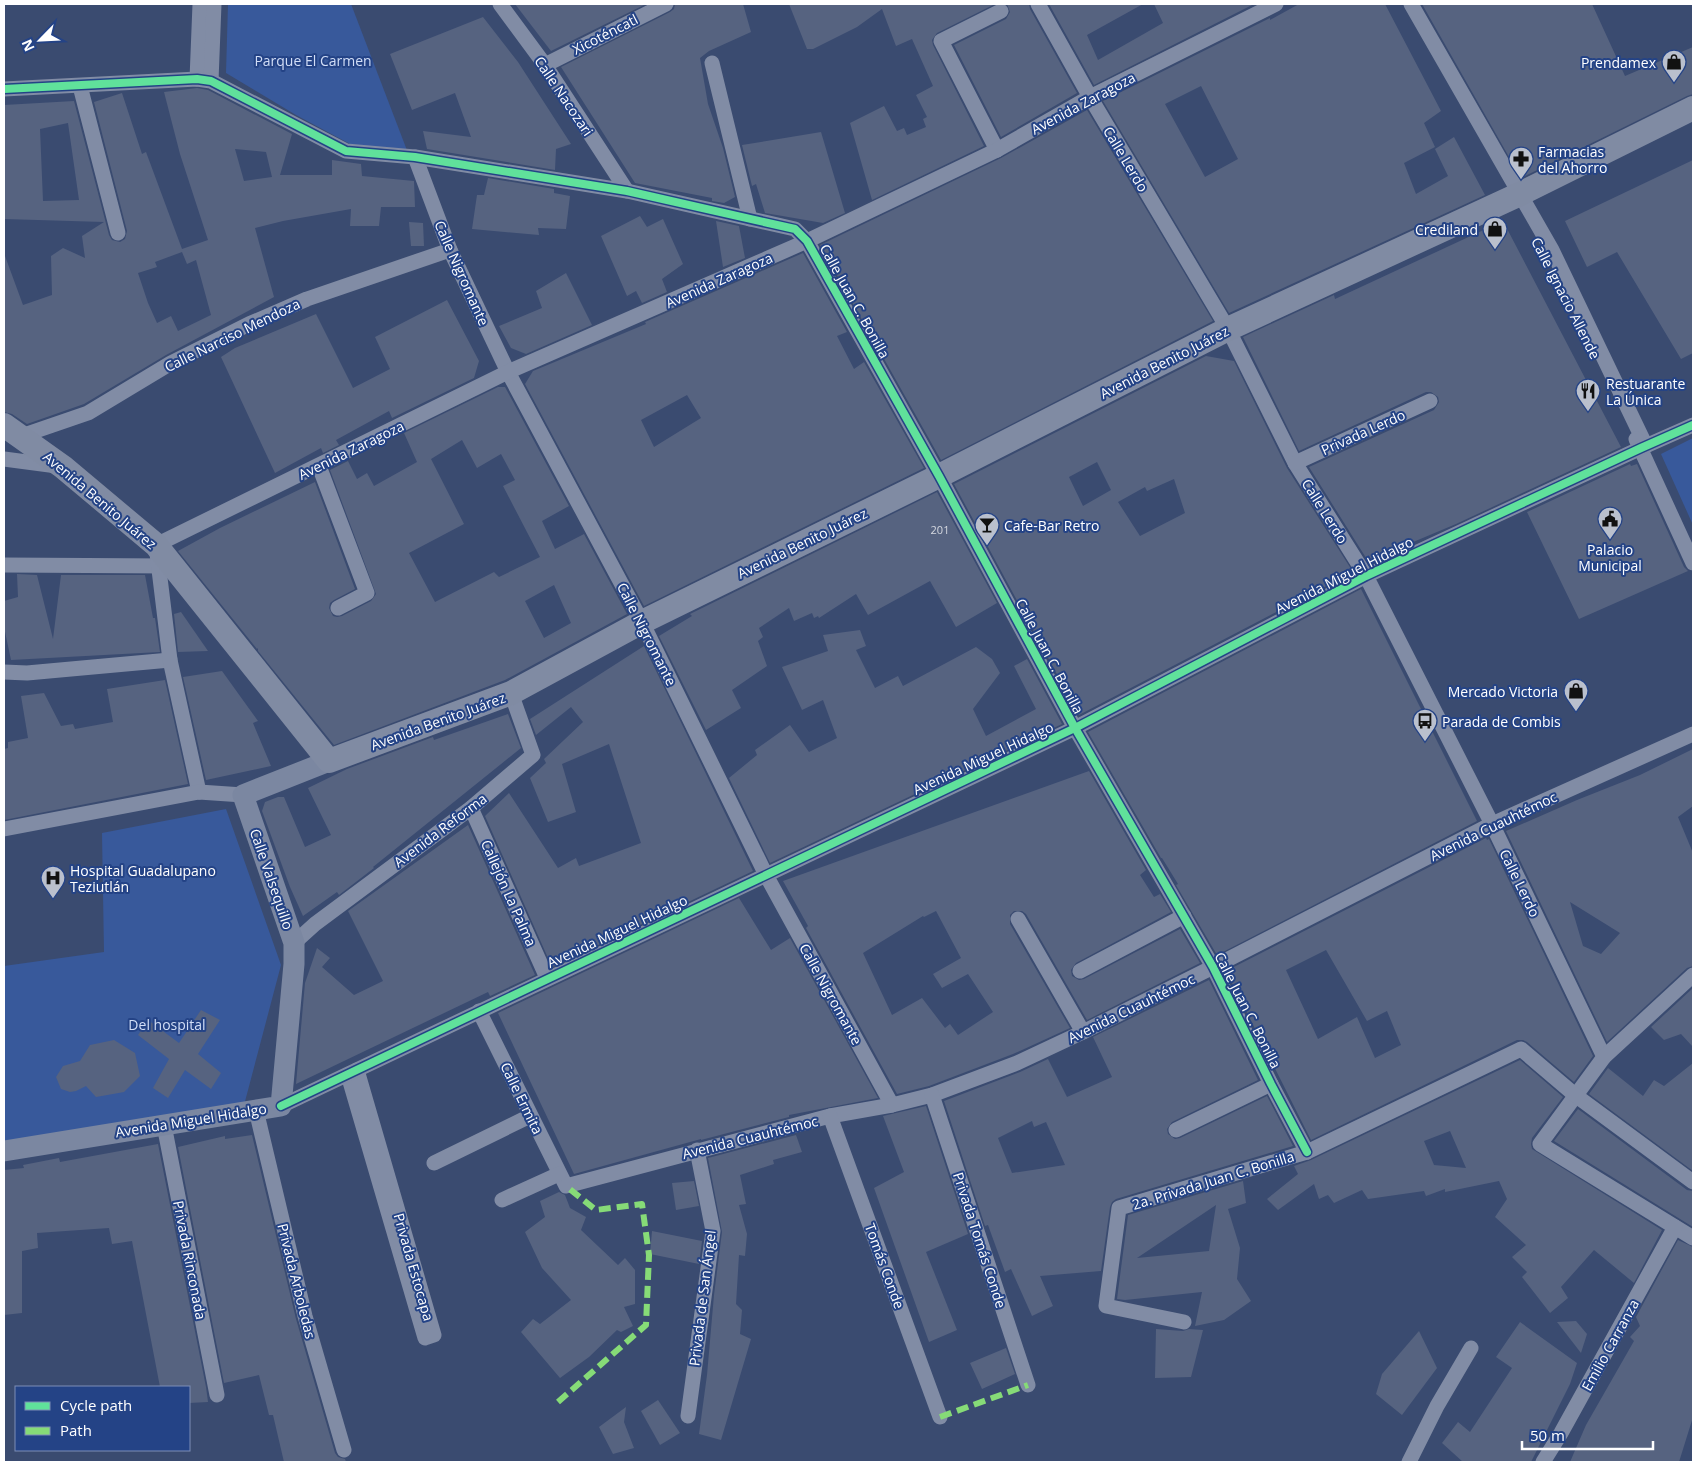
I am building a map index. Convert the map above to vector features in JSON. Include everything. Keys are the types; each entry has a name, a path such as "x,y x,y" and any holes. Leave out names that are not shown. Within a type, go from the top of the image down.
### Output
{"main road":[{"name":"Avenida Benito Juárez","path":"12,431 63,467 162,559 329,761 511,693 642,622 938,476 1228,329 1517,195 1693,108"},
{"path":"243,795 329,761"},
{"name":"Calle Valsequillo","path":"243,795 294,943 294,964 281,1106"},
{"name":"Avenida Miguel Hidalgo","path":"4,1151 281,1106"}],"street":[{"path":"200,4 204,80"},
{"path":"204,80 214,4"},
{"name":"Calle Nacozari","path":"500,4 545,65 627,191"},
{"name":"Xicoténcatl","path":"545,65 666,4"},
{"name":"Calle Lerdo","path":"1038,4 1090,97 1228,329 1295,463 1366,576 1492,824 1604,1057"},
{"name":"Avenida Zaragoza","path":"162,559 319,466 508,372 807,241 997,150 1090,97 1276,4"},
{"path":"1411,4 1517,195 1552,250 1644,447 1693,563"},
{"path":"997,150 941,41 1001,11"},
{"path":"4,89 204,80 346,151 415,157 627,191 750,219 712,63"},
{"path":"80,86 118,233"},
{"name":"Calle Nigromante","path":"415,157 450,250 508,372 642,622 766,875 892,1105"},
{"name":"Calle Juan C. Bonilla","path":"750,219 795,229 807,241 1075,728 1213,967 1307,1152"},
{"name":"Calle Narciso Mendoza","path":"12,431 88,412 171,363 257,321 307,300 450,250"},
{"name":"Privada Lerdo","path":"1295,463 1430,401"},
{"name":"Avenida Miguel Hidalgo","path":"281,1106 1075,728 1366,576 1693,425"},
{"path":"4,459 63,467"},
{"path":"319,466 367,593 338,608"},
{"path":"4,565 162,559 170,660 199,792"},
{"path":"4,672 27,673 170,660"},
{"name":"Avenida Reforma","path":"294,943 315,924 471,808 533,755 511,693"},
{"name":"Avenida Cuauhtémoc","path":"502,1200 563,1180 696,1150 830,1116 892,1105 932,1095 1017,1063 1213,967 1492,824 1693,734"},
{"path":"4,829 199,792 243,795"},
{"name":"Callejón La Palma","path":"471,808 547,978"},
{"path":"1080,971 1184,916"},
{"path":"1018,919 1083,1032"},
{"path":"1693,975 1604,1057 1540,1144 1693,1238"},
{"name":"Calle Ermita","path":"479,1011 563,1180"},
{"path":"1307,1152 1521,1049 1574,1096 1693,1182"},
{"name":"Privada Estocapa","path":"353,1073 434,1335 425,1338 353,1073"},
{"path":"1176,1130 1271,1084"},
{"name":"Privada Tomás Conde","path":"932,1095 1028,1385"},
{"name":"Privada Arboledas","path":"256,1110 305,1316 344,1450"},
{"path":"434,1163 530,1116"},
{"name":"Tomás Conde","path":"830,1116 940,1417"},
{"name":"Privada Rinconada","path":"164,1125 217,1395"},
{"name":"Privada de San Ángel","path":"688,1416 712,1230 696,1150"},
{"name":"2a. Privada Juan C. Bonilla","path":"1184,1322 1106,1306 1119,1208 1307,1152"},
{"name":"Emilio Carranza","path":"1543,1462 1676,1227"},
{"path":"1409,1462 1437,1406 1471,1348"}],"green space":[{"name":"Parque El Carmen","path":"228,4 351,4 408,153 350,144 296,115 226,73"},
{"path":"1693,438 1693,525 1661,454"},
{"name":"Del hospital","path":"226,809 281,965 243,1109 4,1145 4,966 104,952 102,833"}],"building":[{"path":"515,4 646,4 551,51"},
{"path":"675,4 743,4 751,32 709,51 700,58 708,104 723,148 735,197 724,203 712,201 712,198 635,183 561,67 670,12 674,9"},
{"path":"789,4 995,4 937,33 932,40 984,146 872,200 850,123 884,106 897,131 904,128 907,135 926,127 923,119 927,117 916,95 933,86 912,39 896,46 882,9 857,27 813,49 807,49"},
{"path":"1007,4 1029,4 1077,93 1001,137 954,45 1006,19 1010,12"},
{"path":"1049,4 1143,4 1087,35 1098,60 1163,23 1154,4 1254,4 1094,85"},
{"path":"1299,4 1385,4 1441,111 1424,123 1435,147 1404,163 1416,194 1448,176 1435,149 1454,137 1485,195 1229,313 1103,101 1270,18 1270,20","holes":["1201,86 1238,159 1205,177 1165,104"]},
{"path":"1422,4 1592,4 1625,76 1693,47 1693,94 1521,178"},
{"path":"483,17 518,62 571,144 556,149 555,170 427,149 423,131 471,137 455,93 412,110 390,54"},
{"path":"197,88 208,90 292,134 280,175 332,175 332,160 361,164 362,176 414,181 415,207 381,207 379,226 350,226 351,209 255,228 274,297 166,355 84,404 27,424 12,414 4,412 4,256 23,305 52,295 51,256 63,248 85,258 82,236 104,222 4,219 4,105 74,101 109,235 112,240 120,242 125,239 127,231 94,102 122,93 142,154 146,152 182,249 208,240 180,154 164,92","holes":["68,123 79,200 43,201 40,129","235,149 266,152 272,177 244,181","182,252 187,264 196,260 211,315 178,331 171,316 157,323 138,273 157,267 155,262"]},
{"path":"1087,110 1213,321 941,460 820,245 1001,158"},
{"path":"821,132 845,213 823,223 765,213 756,184 752,186 742,145"},
{"path":"1693,160 1693,353 1681,359 1617,252 1587,267 1565,221"},
{"path":"488,178 554,189 554,193 570,196 566,229 538,228 539,235 472,229 477,195 484,195"},
{"path":"640,216 647,227 663,219 683,264 662,279 667,292 642,303 636,291 627,296 601,236"},
{"path":"716,221 739,226 745,258 723,267"},
{"path":"1503,221 1621,447 1456,524 1368,561 1309,467 1434,410 1439,402 1438,397 1431,392 1426,392 1299,451 1243,337 1334,295 1335,299"},
{"path":"409,222 423,223 424,246 411,246"},
{"path":"803,253 847,332 837,336 854,369 864,362 924,468 644,606 525,384 533,371 646,324 645,322","holes":["687,395 701,418 654,447 641,420"]},
{"path":"566,273 592,325 526,354 511,348 499,326 542,308 536,291"},
{"path":"447,300 479,361 474,378 392,418 389,411 336,440 339,445 323,453 321,448 275,473 221,357 235,348 316,314 353,388 390,369 375,337"},
{"path":"1206,356 1234,361 1287,468 1353,572 1079,715 954,484","holes":["1097,462 1111,490 1083,506 1069,477","1174,479 1185,513 1140,536 1118,502 1145,487 1147,491"]},
{"path":"498,387 505,387 569,506 542,521 555,549 584,534 627,614 505,680 334,745 258,651 258,648 178,551 220,528 315,482 355,589 334,600 330,603 329,608 333,616 337,617 371,601 376,594 330,470 348,461 357,479 367,473 374,486 417,462 404,433","holes":["462,440 477,468 501,454 515,480 503,486 540,557 499,577 494,572 435,602 409,553 464,524 431,459","554,585 571,623 544,638 525,601"]},
{"name":"Palacio Municipal","path":"1630,464 1631,466 1637,464 1684,567 1688,571 1579,619 1527,512"},
{"path":"937,492 997,603 956,627 930,581 868,615 856,594 819,618 818,616 814,618 812,613 794,621 789,608 759,628 763,637 758,641 767,666 732,690 741,708 706,730 659,636 692,616 690,614"},
{"path":"17,574 37,575 53,639 61,575 145,575 153,618 155,618 160,652 11,660 4,627 4,601 18,597"},
{"path":"1361,589 1477,821 1217,955 1176,885 1178,884 1088,732"},
{"path":"181,612 208,651 178,652 174,614"},
{"path":"860,630 866,646 856,650 875,688 898,676 903,686 976,647 992,659 1000,673 973,709 986,736 1036,709 1014,666 1027,659 1062,724 770,863 729,778 757,755 755,750 790,725 809,752 837,738 823,700 802,710 782,667 828,651 823,635"},
{"path":"644,646 753,871 552,967 485,816 509,793 558,868 576,858 579,866 641,843 609,744 562,764 576,812 548,822 530,778 546,763 544,759 583,722 571,707 536,735 530,719"},
{"path":"222,671 258,721 253,723 271,766 206,780 183,677"},
{"path":"165,680 188,784 4,820 4,749 8,748 8,742 28,738 21,696 44,693 61,726 73,724 75,729 113,722 107,689"},
{"path":"508,714 521,748 339,895 337,892 303,916 290,887 262,811 265,802 278,797 284,797 305,847 331,835 308,788 347,769 433,737 434,740"},
{"path":"1693,749 1693,806 1678,817 1693,853 1693,966 1687,968 1607,1042 1506,831 1640,775","holes":["1570,902 1620,933 1601,954 1583,946"]},
{"path":"1089,771 1146,870 1140,875 1154,897 1160,894 1171,912 1076,963 1071,970 1072,976 1079,980 1084,979 1180,929 1200,963 1087,1020 1026,914 1022,911 1014,911 1010,915 1010,924 1070,1028 1013,1054 929,1086 897,1094 806,928 808,926 783,881","holes":["936,911 961,958 933,974 942,988 968,974 993,1012 958,1035 950,1024 945,1028 922,998 892,1015 863,953 923,916"]},
{"path":"468,825 535,975 490,996 488,992 296,1084 305,983 317,948 330,958 322,967 354,995 383,981 348,911"},
{"path":"1486,838 1487,840 1489,839 1593,1056 1574,1082 1527,1042 1517,1040 1311,1140 1226,971","holes":["1326,950 1367,1021 1387,1011 1401,1045 1375,1058 1357,1017 1318,1039 1286,970"]},
{"path":"739,898 771,950 790,938 878,1098 789,1115 789,1117 574,1174 498,1013"},
{"path":"1209,980 1258,1080 1172,1122 1167,1129 1168,1134 1175,1139 1180,1138 1267,1096 1293,1146 1116,1199 1110,1207 1101,1271 1040,1276 1053,1306 1032,1316 1011,1269 1005,1272 988,1225 985,1226 944,1101 1020,1072 1048,1059 1067,1097 1112,1077 1093,1037","holes":["1032,1121 1034,1127 1046,1122 1065,1165 1012,1173 998,1138"]},
{"path":"1693,988 1693,1047 1681,1034 1664,1040 1651,1027"},
{"path":"201,1010 220,1020 198,1054 221,1073 211,1089 185,1070 168,1098 153,1088 169,1059 138,1035 148,1020 179,1043"},
{"path":"114,1040 135,1053 140,1076 124,1092 96,1097 86,1086 70,1092 61,1089 56,1077 63,1066 80,1061 90,1045"},
{"path":"1520,1060 1563,1097 1532,1138 1532,1149 1662,1230 1634,1283 1594,1250 1561,1287 1568,1298 1550,1313 1522,1277 1527,1272 1512,1257 1526,1245 1495,1217 1507,1199 1499,1181 1445,1192 1445,1189 1426,1196 1424,1191 1368,1199 1362,1190 1334,1203 1328,1195 1319,1199 1314,1184 1278,1210 1267,1199 1298,1174 1294,1166 1311,1160","holes":["1450,1131 1466,1168 1434,1165 1424,1141"]},
{"path":"1693,1063 1693,1171 1589,1094 1608,1068 1643,1096 1654,1080 1664,1086"},
{"path":"926,1106 968,1234 926,1252 957,1330 929,1342 874,1188 904,1172 883,1116"},
{"path":"1578,1109 1687,1190 1693,1191 1693,1227 1554,1141"},
{"path":"252,1135 296,1319 335,1453 338,1457 345,1459 346,1462 284,1462 273,1415 269,1415 259,1375 224,1383 178,1147 225,1136 225,1139"},
{"path":"796,1135 802,1152 773,1160 774,1164 740,1175 746,1204 739,1205 747,1234 745,1256 739,1255 736,1304 742,1310 740,1334 751,1339 721,1440 699,1434 722,1232 708,1158"},
{"path":"158,1144 208,1402 190,1403 190,1386 160,1386 132,1241 112,1244 109,1228 37,1233 38,1248 22,1251 22,1313 4,1315 4,1170 24,1168 23,1165 59,1158 60,1162"},
{"path":"694,1181 699,1206 676,1210 672,1183"},
{"path":"1243,1181 1246,1203 1228,1209 1240,1248 1237,1279 1251,1301 1224,1320 1195,1326 1202,1292 1125,1300 1117,1299 1128,1215","holes":["1216,1205 1209,1251 1137,1258"]},
{"path":"559,1192 565,1195 570,1208 586,1217 581,1230 618,1265 625,1258 635,1270 635,1304 624,1307 633,1326 621,1332 617,1330 589,1357 560,1378 521,1332 533,1319 540,1324 571,1300 542,1268 525,1232 545,1217 540,1201"},
{"path":"652,1231 702,1241 699,1264 650,1254"},
{"path":"1678,1240 1693,1247 1693,1417 1679,1462 1570,1462 1586,1425 1634,1341 1630,1337 1640,1326 1636,1317"},
{"path":"1576,1321 1587,1334 1581,1353 1557,1322"},
{"path":"1520,1322 1577,1363 1570,1384 1531,1462 1463,1462 1442,1443 1458,1422 1470,1432 1512,1368 1496,1357"},
{"path":"1156,1329 1203,1330 1191,1377 1155,1378"},
{"path":"1419,1331 1437,1368 1402,1415 1376,1394 1382,1374"},
{"path":"1006,1348 1015,1374 982,1389 970,1363"},
{"path":"658,1400 680,1433 660,1445 641,1411"},
{"path":"626,1407 624,1422 634,1448 613,1454 599,1427"}],"marked path":[{"path":"558,1402 646,1325 649,1255 642,1204 596,1210 566,1186"},
{"path":"940,1417 1028,1385"}],"cycle path":[{"path":"4,89 197,79 211,81 346,151 415,157 627,191 795,229 807,241 939,476 1075,728 1213,967 1307,1152"},
{"path":"281,1106 1075,728 1366,576 1693,425"}],"place":[{"name":"Prendamex","path":"1674,83"},
{"name":"Farmacias del Ahorro","path":"1521,180"},
{"name":"Crediland","path":"1495,250"},
{"name":"Restuarante La Única","path":"1588,412"},
{"name":"Palacio Municipal","path":"1610,540"},
{"name":"Cafe-Bar Retro","path":"987,546"},
{"name":"Mercado Victoria","path":"1576,712"},
{"name":"Parada de Combis","path":"1425,742"},
{"name":"Hospital Guadalupano Teziutlán","path":"53,899"}]}
